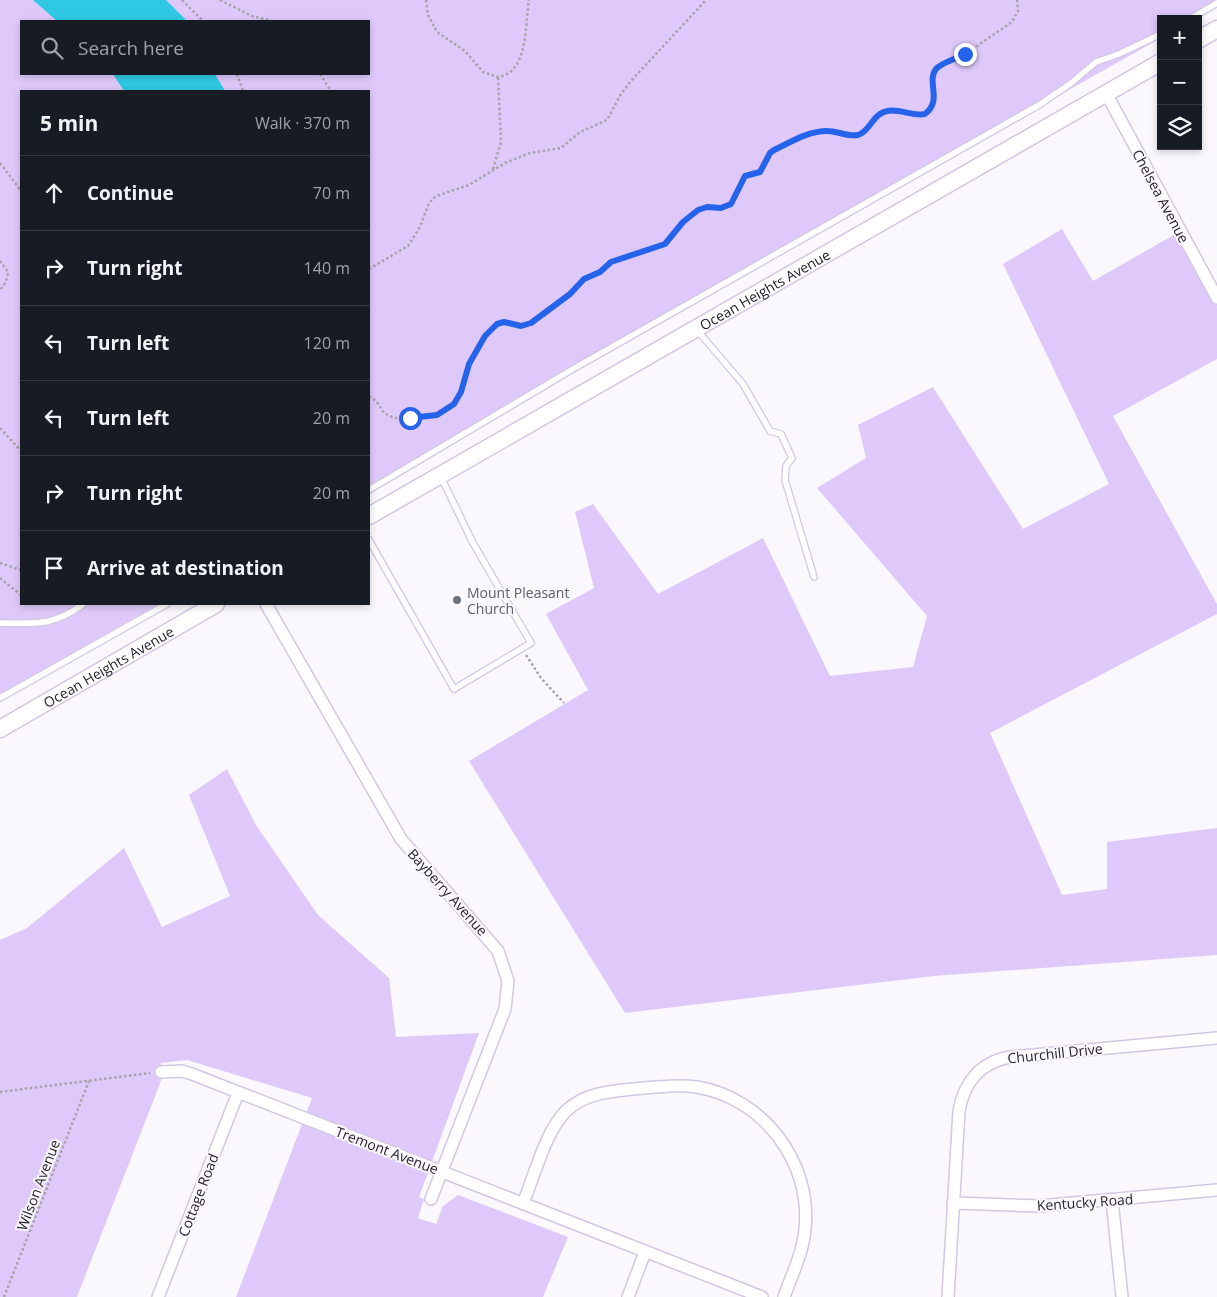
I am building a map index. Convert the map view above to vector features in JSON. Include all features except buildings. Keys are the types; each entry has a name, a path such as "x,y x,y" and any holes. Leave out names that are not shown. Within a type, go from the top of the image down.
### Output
{"main road":[{"path":"1202,38 1217,29"},
{"name":"Ocean Heights Avenue","path":"370,515 1157,64"},
{"name":"Ocean Heights Avenue","path":"0,729 214,605"}],"street":[{"name":"Chelsea Avenue","path":"1106,93 1217,298"},
{"name":"Bayberry Avenue","path":"267,605 401,839 493,943 505,967 508,990 505,1008 431,1199"},
{"name":"Churchill Drive","path":"948,1297 961,1103 971,1079 984,1066 1010,1057 1217,1038"},
{"name":"Tremont Avenue","path":"161,1072 185,1071 762,1297"},
{"path":"523,1203 556,1123 567,1110 582,1099 602,1093 661,1086 697,1087 718,1093 747,1107 770,1126 788,1150 801,1182 806,1216 804,1243 784,1297"},
{"name":"Cottage Road","path":"158,1297 238,1093"},
{"name":"Kentucky Road","path":"953,1203 1009,1206 1112,1200 1217,1190"},
{"path":"1112,1200 1122,1297"},
{"path":"628,1297 645,1252"}],"lane":[{"path":"1197,15 1217,3"},
{"path":"370,489 573,369 1038,105 1070,84 1096,62 1157,36"},
{"path":"696,328 743,384 770,431 781,434 792,458 786,466 785,480 814,577"},
{"path":"370,542 454,689 531,643 473,543 440,476"},
{"path":"0,623 27,624 48,622 70,614 82,605"},
{"path":"0,698 165,605"}],"path":[{"path":"182,0 202,20"},
{"path":"220,0 252,16 268,20"},
{"path":"426,0 428,15 437,32 462,48 483,72 498,78 510,72 520,55 524,44 529,0"},
{"path":"370,268 408,246 420,227 429,203 436,196 469,185 493,170 530,153 561,148 580,132 607,120 621,94 631,81 706,0"},
{"path":"370,397 376,401 384,413 394,418 420,418 441,413 458,399 469,364 485,336 497,324 504,322 521,326 531,323 570,294 584,279 600,272 611,262 665,244 683,222 698,210 707,207 721,208 731,204 745,176 760,172 770,153 774,150 805,135 827,131 856,136 864,132 880,114 885,112 902,111 918,115 925,114 932,105 935,93 932,80 938,67 965,54 1012,22 1018,11 1017,0"},
{"path":"237,75 243,90"},
{"path":"321,75 330,90"},
{"path":"493,170 501,142 498,78"},
{"path":"0,163 20,190"},
{"path":"0,261 8,272 6,282 0,290"},
{"path":"0,428 20,451"},
{"path":"0,563 20,570"},
{"path":"0,578 20,594"},
{"path":"526,654 541,678 564,703"},
{"path":"0,1092 161,1072"},
{"name":"Wilson Avenue","path":"4,1297 89,1081"}],"shaded area":[{"path":"0,0 1217,0 1217,6 1202,15 1157,15 1157,40 370,484 370,90 20,90 20,605 157,605 0,694"},
{"path":"1062,229 1093,281 1179,232 1217,299 1217,359 1113,416 1217,604 1217,614 990,733 1062,895 1107,889 1107,842 1217,828 1217,955 934,976 625,1013 469,761 588,690 546,614 594,588 575,512 593,504 658,594 763,538 830,676 913,667 927,616 817,488 866,458 858,425 933,387 1023,529 1109,484 1003,264"},
{"path":"227,769 256,825 318,915 389,978 396,1037 479,1033 419,1197 424,1199 418,1218 436,1224 443,1206 458,1195 568,1237 543,1297 236,1297 312,1098 187,1060 161,1063 161,1081 77,1297 0,1297 0,940 27,928 124,848 162,927 230,896 189,795"}],"water":[{"path":"33,0 166,0 186,20 56,20"},
{"path":"114,75 216,75 224,90 123,90"}],"place":[{"name":"Mount Pleasant Church","path":"457,600"}],"route":[{"path":"410,418 437,415 454,404 461,392 465,372 469,364 485,336 497,324 504,322 521,326 531,323 561,302 584,279 600,272 611,262 665,244 683,222 702,207 721,208 731,204 745,176 760,172 770,153 784,145 816,132 838,132 856,136 864,132 880,114 885,112 902,111 918,115 925,114 932,105 935,93 932,80 934,72 938,67 954,61 965,54"}]}
